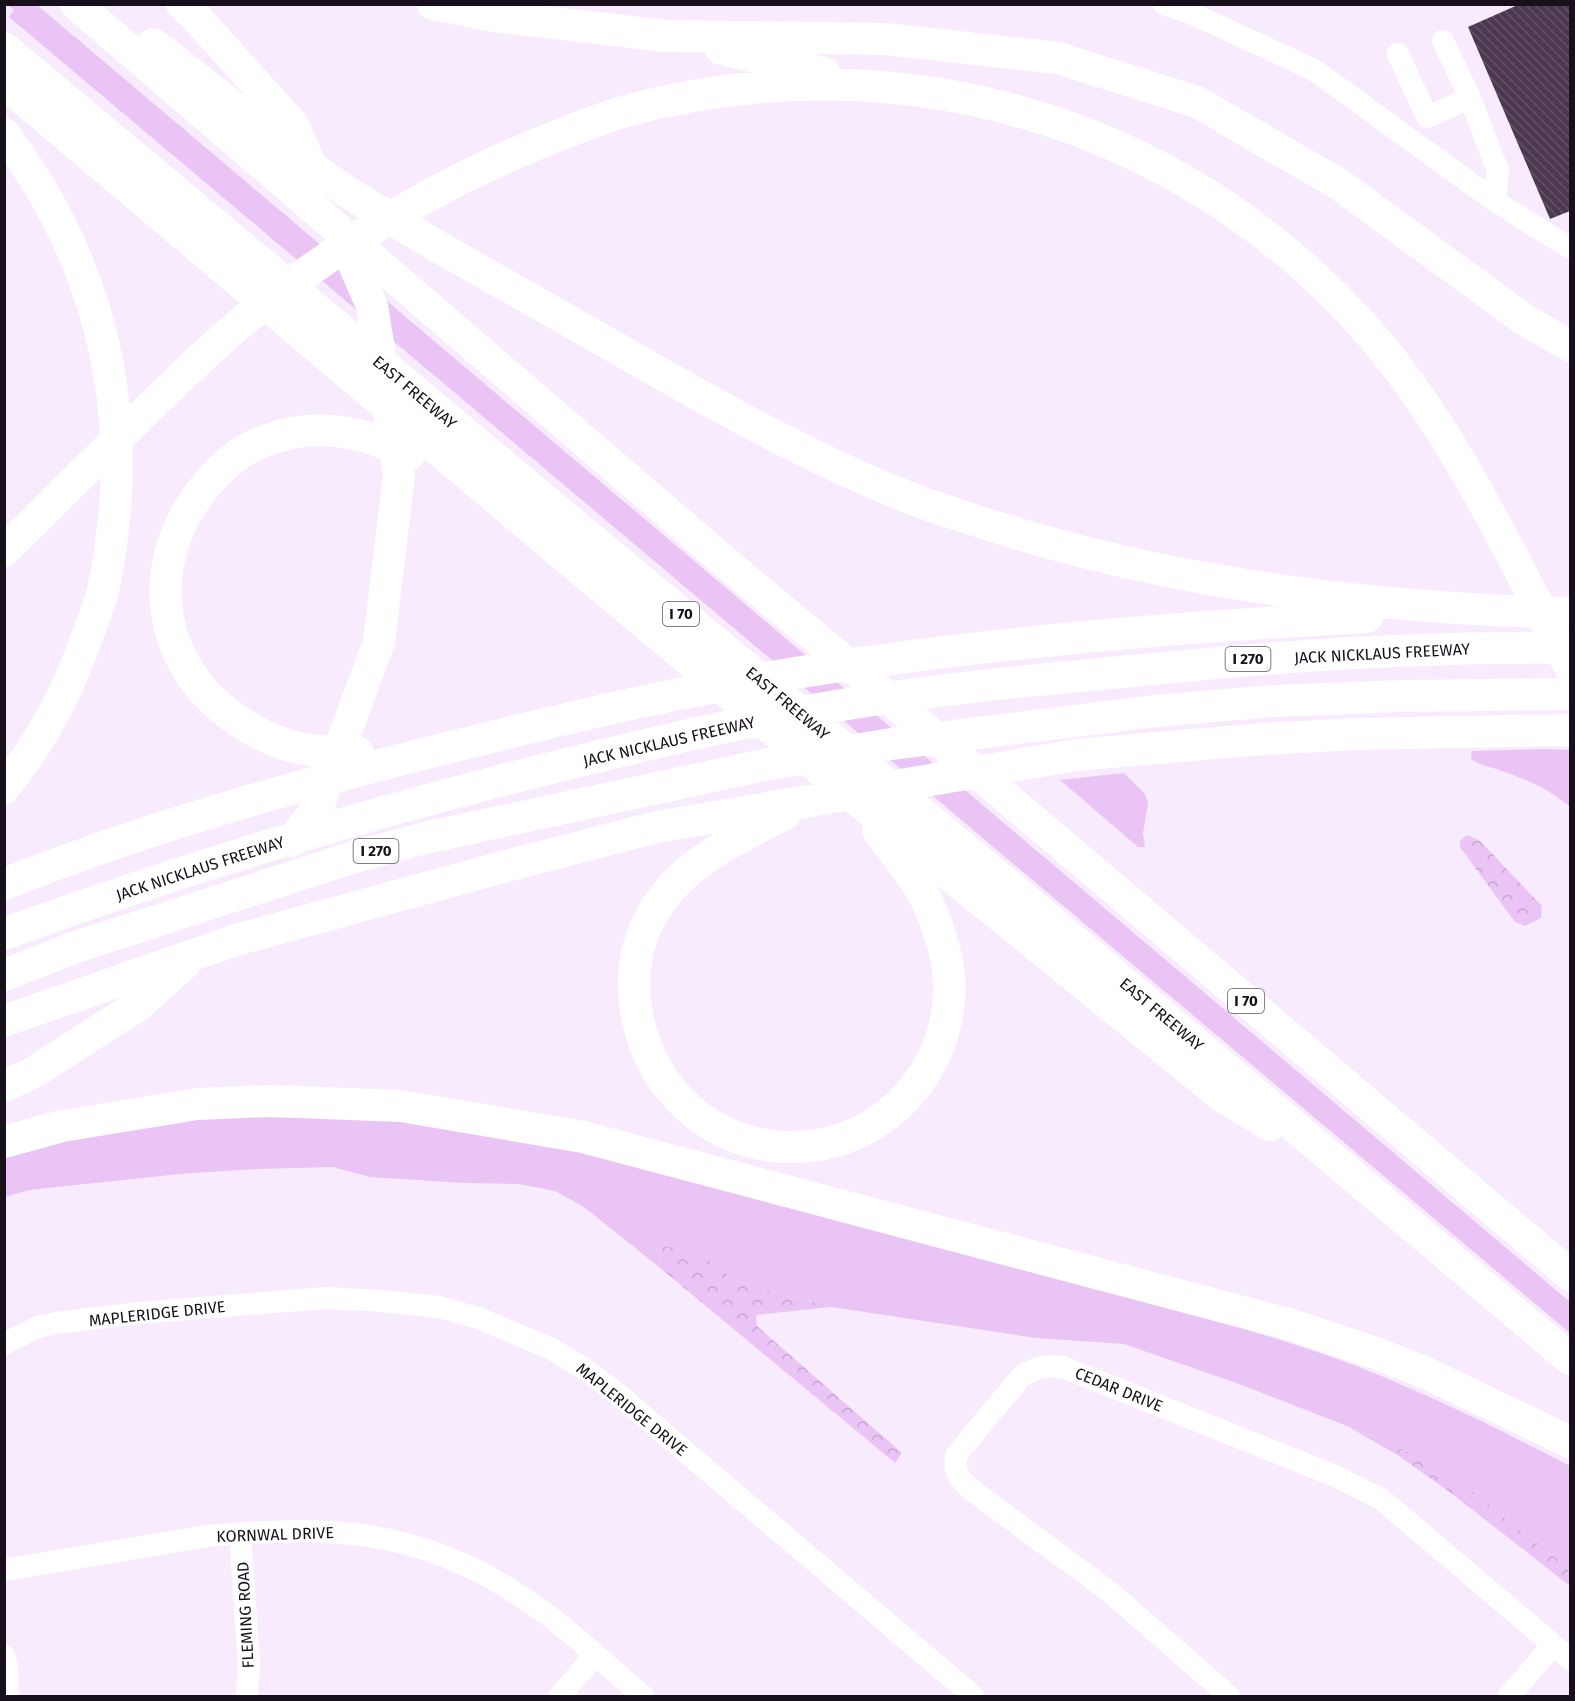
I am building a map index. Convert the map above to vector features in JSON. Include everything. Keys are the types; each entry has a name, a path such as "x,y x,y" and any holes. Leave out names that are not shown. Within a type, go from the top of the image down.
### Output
{"highway":[{"name":"I 70","path":"76,4 736,572 922,726 1570,1275"},
{"path":"99,4 282,146 345,191 714,403 802,450 911,499 1041,542 1186,576 1329,598 1493,611 1570,613"},
{"path":"433,4 494,16 665,36 885,39 1058,58 1197,102 1336,183 1525,320 1570,346"},
{"path":"18,1080 140,1004 227,924 318,807 379,642 399,475 372,306 293,125 188,10"},
{"path":"665,36 880,87"},
{"name":"EAST FREEWAY","path":"4,48 989,869 1570,1359"},
{"path":"4,83 852,796 1222,1096 1357,1179"},
{"path":"4,550 226,334 323,261 375,226 434,192 525,148 621,113 734,90 806,84 880,87 944,94 1007,107 1086,133 1152,162 1183,179 1242,216 1281,247 1317,278 1364,327 1411,386 1446,438 1570,667"},
{"path":"4,134 48,200 86,282 102,333 112,381 117,478 111,545 102,594 75,671 57,709 19,770 4,788"},
{"path":"459,745 380,754 298,748 254,730 235,719 218,705 188,671 175,646 166,608 167,569 177,532 187,512 198,494 226,464 255,445 304,431 349,432 406,453 452,480 563,555"},
{"path":"4,884 171,823 313,781 674,694 955,650 1255,623 1493,611"},
{"name":"JACK NICKLAUS FREEWAY","path":"4,934 142,886 336,825 476,787 715,729 817,709 991,684 1262,658 1507,647 1570,648"},
{"name":"I 270","path":"4,975 76,947 354,857 424,838 759,766 898,743 1040,724 1274,701 1532,693 1570,694"},
{"path":"4,1021 236,940 657,827 1076,755 1310,737 1560,730"},
{"path":"808,800 710,855 677,882 653,912 644,929 634,973 639,1030 650,1059 673,1095 701,1119 724,1132 747,1141 770,1145 823,1144 856,1133 884,1118 912,1092 929,1068 939,1046 947,1017 949,977 937,926 925,897 852,796"},
{"path":"4,1142 62,1126 197,1104 271,1101 401,1106 583,1137 1288,1324 1378,1354 1426,1373 1570,1442"}],"street":[{"path":"1164,4 1193,14 1314,70 1495,201 1570,248"},
{"path":"1443,41 1470,98 1498,171 1495,201"},
{"path":"1398,54 1427,117 1470,98"},
{"name":"MAPLERIDGE DRIVE","path":"4,1344 38,1327 56,1323 139,1313 325,1298 439,1307 478,1318 552,1349 613,1390 973,1696"},
{"name":"CEDAR DRIVE","path":"1229,1696 1110,1592 977,1494 958,1476 955,1467 957,1454 1021,1377 1030,1371 1040,1367 1063,1367 1333,1475 1381,1499 1562,1652 1509,1696"},
{"name":"KORNWAL DRIVE","path":"4,1570 207,1536 240,1533 319,1530 391,1538 424,1547 459,1562 512,1591 550,1617 643,1696"},
{"name":"FLEMING ROAD","path":"240,1533 249,1665 247,1696"},
{"path":"4,1656 7,1667 8,1696"},
{"path":"560,1696 595,1656"}],"green space":[{"path":"7,5 37,5 1570,1302 1570,1333 9,17 14,10"},
{"path":"1570,750 1570,807 1538,786 1471,759 1472,751"},
{"path":"1124,773 1145,794 1148,803 1143,833 1145,847 1138,847 1060,780"},
{"path":"1467,835 1480,841 1542,906 1541,918 1525,926 1515,922 1460,847 1460,841"},
{"path":"326,1110 501,1131 1186,1312 1351,1364 1462,1412 1570,1466 1570,1567 1452,1476 1388,1442 1242,1385 1124,1344 1036,1338 832,1307 737,1281 696,1251 662,1246 659,1267 584,1207 555,1191 519,1184 370,1177 333,1167 179,1174 29,1190 5,1197 5,1149 120,1121"},
{"path":"662,1246 696,1251 737,1281 832,1307 756,1315 757,1326 902,1453 895,1463 659,1267"},
{"path":"1349,1427 1388,1442 1453,1476 1570,1567 1570,1586 1451,1493 1399,1456"}],"building":[{"path":"1520,4 1570,4 1570,211 1550,219 1468,27"}]}
